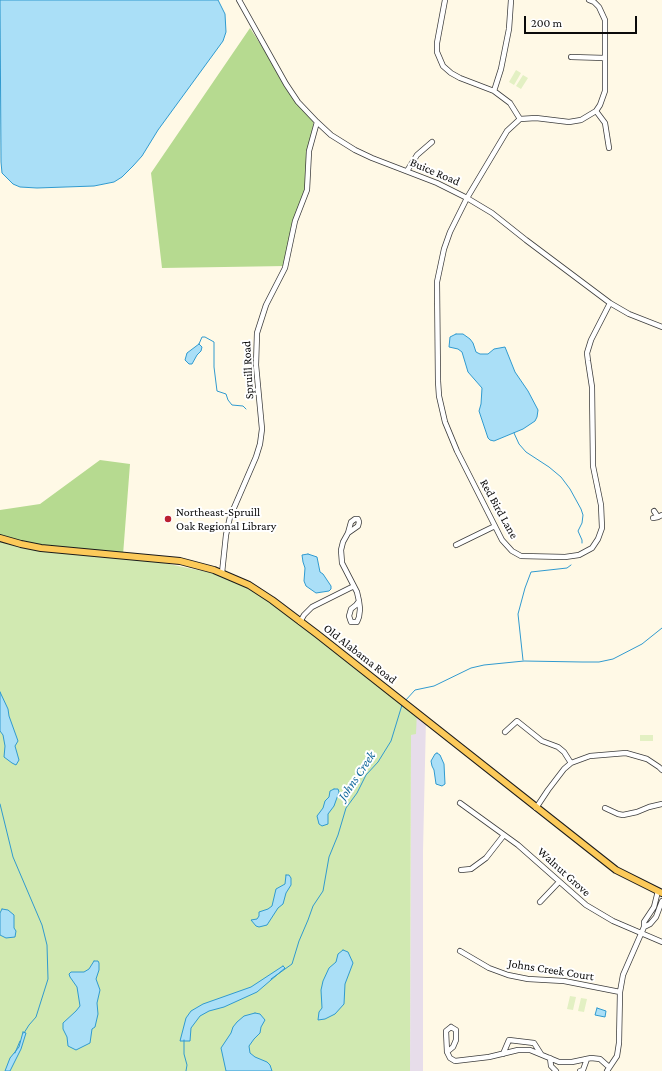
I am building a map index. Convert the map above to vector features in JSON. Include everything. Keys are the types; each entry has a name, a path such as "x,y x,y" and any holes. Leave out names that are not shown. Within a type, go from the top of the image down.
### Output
{"main road":[{"name":"Old Alabama Road","path":"0,538 41,548 180,561 222,573 260,592 414,710 616,870 660,892"}],"street":[{"name":"Buice Road","path":"239,0 286,84 298,102 331,135 355,150 437,183 492,212 526,240 610,303 629,314 662,327"},
{"path":"445,0 437,43 438,52 443,66 460,78 494,91 510,103 520,120 536,118 569,122 581,120 596,111 605,91 605,20 599,7 590,0"},
{"path":"494,91 501,69 508,30 511,0"},
{"path":"571,57 605,58"},
{"path":"596,111 605,123 609,148"},
{"name":"Red Bird Lane","path":"520,120 507,131 467,198 450,232 439,270 436,297 438,380 442,409 450,436 507,547 516,554 524,557 565,557 580,555 592,548 598,539 602,528 601,506 593,466 592,387 587,353 591,340 610,303"},
{"name":"Spruill Road","path":"222,573 226,535 230,517 256,457 260,444 262,429 256,365 256,333 266,305 285,268 295,221 307,190 309,151 317,122"},
{"path":"407,171 417,155 432,142"},
{"path":"654,511 658,517"},
{"path":"456,545 495,526"},
{"path":"348,533 343,542 341,557 345,571 357,592 359,601"},
{"path":"300,622 312,607 354,586"},
{"path":"505,732 517,721 542,741 564,752 571,762"},
{"path":"536,808 548,790 571,762 590,756 626,753 647,759 661,767"},
{"name":"Walnut Grove","path":"460,803 531,856 578,900 596,912 662,942"},
{"path":"605,808 623,815 662,804"},
{"path":"461,870 471,869 486,858 504,835"},
{"path":"540,902 559,882"},
{"path":"447,1052 453,1047 456,1040 456,1030 453,1027 446,1031 447,1052 450,1058 455,1061 503,1054 518,1050 530,1050 550,1058 566,1062 591,1058 600,1059 608,1069 616,1056 619,1043 621,1026 620,992 625,969 644,927 644,922 654,907 660,892"},
{"path":"644,927 650,924 656,917 662,901"},
{"name":"Johns Creek Court","path":"460,950 489,968 508,975 528,979 564,981 620,992"},
{"path":"503,1054 509,1040 534,1043 540,1054"},
{"path":"550,1058 551,1066 556,1071"},
{"path":"580,1071 583,1070 587,1059"}],"shaded area":[{"path":"414,710 426,719 423,851 423,1071 410,1071 411,735 416,733"}],"green space":[{"path":"250,28 303,110 314,120 309,151 308,194 293,229 286,266 162,268 151,173"},
{"path":"516,70 521,73 514,85 509,82"},
{"path":"523,75 528,78 521,89 516,86"},
{"path":"100,460 130,464 123,555 47,547 0,539 0,510 40,504"},
{"path":"0,539 159,562 212,573 251,587 298,616 338,646 382,688 417,710 416,734 411,735 410,1071 0,1071"},
{"path":"640,735 653,735 653,741 640,741"},
{"path":"570,996 576,997 573,1010 567,1009"},
{"path":"581,998 587,999 584,1012 578,1011"}],"water":[{"path":"0,0 218,0 225,14 226,32 223,41 158,130 142,156 122,177 114,182 94,186 37,188 20,187 13,184 2,173"},
{"path":"456,334 463,334 470,339 476,352 480,354 488,354 494,349 505,347 515,372 528,391 538,410 535,421 523,429 494,441 488,438 479,411 482,388 468,372 462,352 458,349 449,347 450,337"},
{"path":"199,344 202,347 201,351 192,364 189,364 185,360 187,353"},
{"path":"308,554 317,557 320,572 331,586 329,591 316,593 306,586 304,581 305,568 302,555"},
{"path":"0,692 8,709 18,741 15,746 19,760 16,765 4,757 5,746 3,735 0,731"},
{"path":"437,753 440,755 444,764 445,784 442,786 436,784 431,761"},
{"path":"338,789 339,792 334,806 328,814 328,824 322,826 319,824 317,816 323,808 325,801 329,797 330,791"},
{"path":"286,875 289,875 291,878 291,885 286,893 283,904 278,908 267,925 259,927 256,926 251,920 257,919 259,912 272,906 276,889 285,884"},
{"path":"2,909 8,910 14,915 14,928 16,931 15,937 6,938 0,935 0,913"},
{"path":"343,950 348,952 353,963 345,984 344,1004 335,1014 325,1019 318,1020 319,1012 322,1008 321,990 323,981 329,968 336,962 338,954"},
{"path":"94,961 98,961 99,963 99,970 96,979 100,990 97,1003 98,1014 95,1027 92,1029 90,1043 76,1050 68,1046 67,1037 63,1029 63,1023 80,1006 77,987 69,974 71,972 84,972 89,969"},
{"path":"283,966 285,968 257,992 200,1016 191,1028 190,1041 180,1041 186,1018 191,1011 203,1004 251,987"},
{"path":"597,1008 606,1011 605,1017 595,1015"},
{"path":"255,1013 260,1014 265,1020 261,1027 260,1033 249,1046 250,1053 267,1062 272,1071 226,1071 221,1048 237,1022 244,1016"},
{"path":"23,1032 26,1033 21,1049 10,1071 5,1071 10,1058 19,1047"}],"waterway":[{"path":"199,344 202,337 214,342 214,367 217,391 226,394 232,405 243,406 246,409"},
{"path":"514,433 519,444 526,452 561,477 570,489 583,515 582,523 578,531 582,543"},
{"path":"523,660 518,614 531,572 567,568 571,565"},
{"name":"Johns Creek","path":"405,701 415,690 434,686 471,668 484,665 524,661 599,662 613,659 642,644 662,628"},
{"name":"Johns Creek","path":"271,979 292,964 299,941 313,906 323,891 329,857 338,835 346,808 357,793 366,775 378,762 391,741 402,705"},
{"path":"0,804 13,857 42,925 47,945 48,979 36,1017 24,1033"},
{"name":"Johns Creek","path":"184,1040 184,1054 187,1065 186,1071"},
{"path":"15,1053 20,1041"}],"place":[{"name":"Northeast-Spruill Oak Regional Library","path":"168,519"}]}
